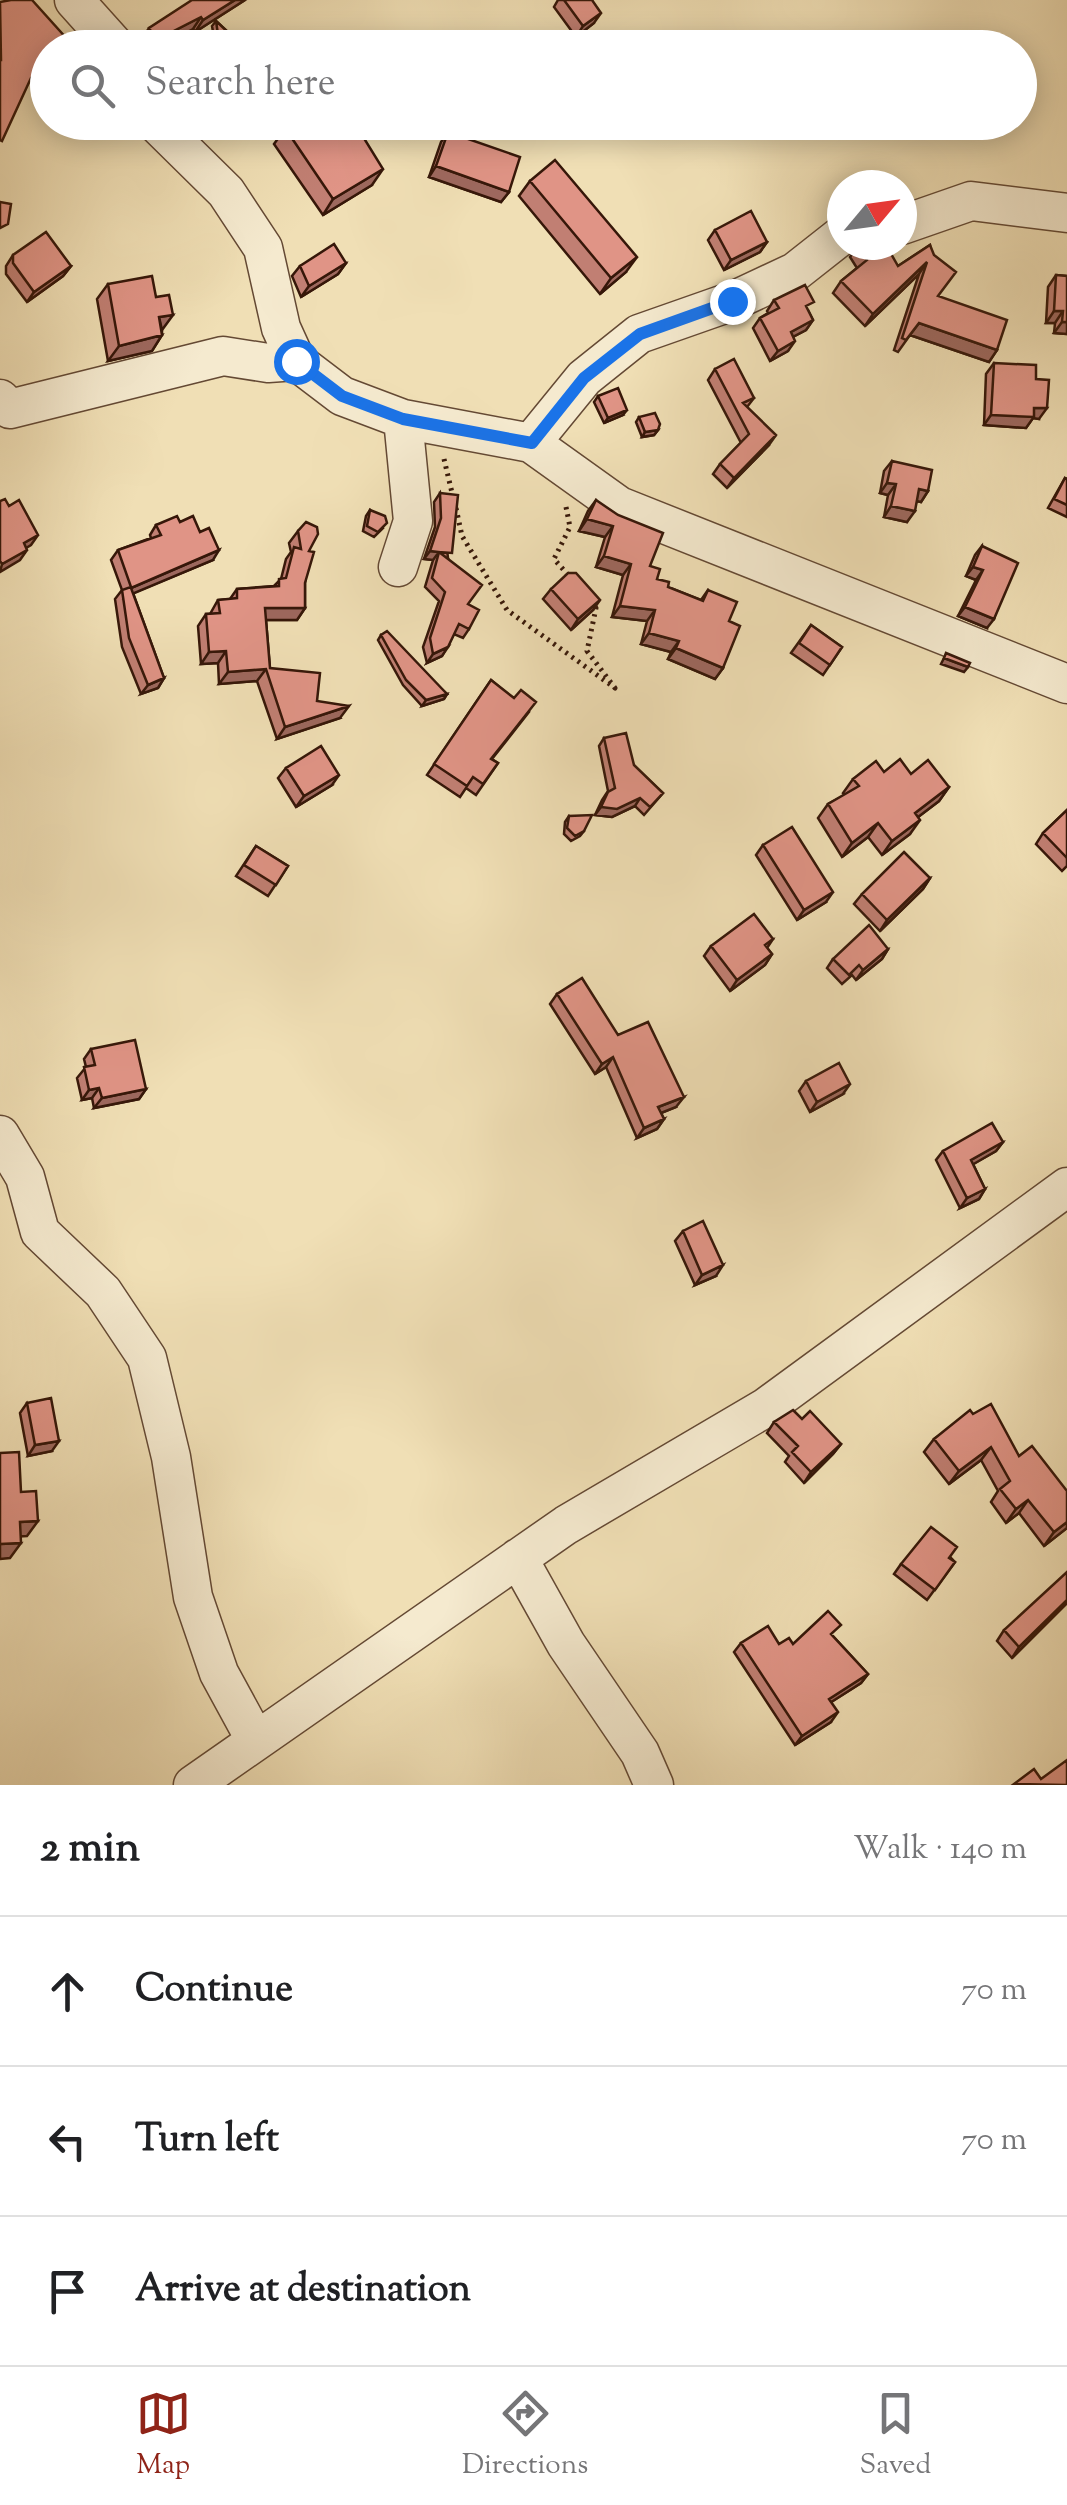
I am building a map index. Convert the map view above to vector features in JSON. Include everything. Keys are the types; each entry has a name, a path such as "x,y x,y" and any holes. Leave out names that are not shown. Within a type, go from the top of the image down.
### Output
{"street":[{"path":"74,0 101,30"},
{"path":"173,140 226,192 262,248 281,328 296,361 342,396 420,423 544,452 618,506 1067,684"},
{"path":"917,219 971,201 1067,213"},
{"path":"544,452 584,378 640,334 732,301 795,272 827,247"},
{"path":"0,399 10,409 223,356 268,364 296,361"},
{"path":"398,567 414,521 420,423"},
{"path":"0,1135 25,1177 40,1232 103,1292 147,1358 171,1457 192,1596 219,1674 256,1741"},
{"path":"194,1785 518,1558 765,1408 1067,1187"},
{"path":"518,1558 566,1644 640,1753 654,1785"}],"path":[{"path":"420,423 462,536 508,610 615,688 587,651 596,608 586,596"},
{"path":"544,452 570,527 554,559 575,584"}],"building":[{"path":"32,0 59,30 30,30 30,80 2,141 0,140 0,2"},
{"path":"192,0 235,0 203,20 201,17 176,30 149,28"},
{"path":"564,0 592,0 601,13 583,26"},
{"path":"293,140 365,140 383,169 333,199"},
{"path":"445,140 471,140 520,157 509,192 436,166"},
{"path":"555,160 637,257 611,278 530,181"},
{"path":"0,202 11,204 8,224 0,228"},
{"path":"751,211 767,242 731,260 715,230"},
{"path":"46,232 71,266 34,292 13,263 13,255"},
{"path":"334,244 346,263 309,286 300,266"},
{"path":"930,245 934,255 956,272 938,296 1007,320 997,350 919,323 906,340 902,338 927,262 873,314 841,281 867,260 895,260 898,266 917,260 917,254"},
{"path":"1056,275 1067,276 1067,322 1062,322 1063,311 1054,311"},
{"path":"152,276 156,297 169,295 173,315 159,317 162,335 119,346 108,284"},
{"path":"805,285 814,302 806,306 813,320 791,332 795,341 778,351 760,318 779,308 774,300"},
{"path":"734,359 754,398 743,403 776,435 734,478 720,464 749,434 715,369"},
{"path":"994,363 1036,365 1036,379 1049,380 1047,408 1034,408 1034,417 991,415"},
{"path":"618,388 627,410 608,418 598,396"},
{"path":"655,413 660,424 658,430 645,432 639,417"},
{"path":"892,461 932,470 928,491 919,489 915,511 891,506 896,484 887,483"},
{"path":"1067,479 1067,505 1054,499"},
{"path":"440,493 458,495 452,553 430,551 441,518"},
{"path":"5,499 9,506 19,500 38,535 24,543 27,550 2,564 0,501"},
{"path":"596,500 618,515 663,533 650,566 660,569 657,579 669,582 668,587 703,601 708,590 737,602 729,621 740,626 723,668 676,648 679,641 649,633 655,610 620,606 631,564 604,556 613,526 587,519"},
{"path":"370,510 385,516 387,523 378,532 367,526"},
{"path":"177,516 180,522 193,516 200,532 209,528 219,550 131,588 164,678 148,685 129,638 122,590 131,587 118,550 161,535 156,525"},
{"path":"306,522 317,527 318,534 309,551 314,552 305,583 305,608 265,608 270,668 320,673 317,701 349,706 285,727 266,669 228,672 226,651 209,652 206,614 220,613 218,600 237,598 237,589 279,586 279,579 286,578 294,547 301,549 298,531"},
{"path":"982,546 1018,563 994,619 965,607 983,570 973,567"},
{"path":"439,552 482,585 468,604 479,610 469,629 459,624 448,647 433,654 430,638 445,592 432,578"},
{"path":"568,573 576,573 600,600 578,619 551,589"},
{"path":"811,625 842,647 830,665 799,643"},
{"path":"387,631 447,694 426,700 406,680 381,635"},
{"path":"946,653 970,663 968,667 944,658"},
{"path":"491,680 514,698 521,690 536,702 491,759 498,763 483,784 473,777 467,786 434,764"},
{"path":"626,733 634,765 663,793 650,807 640,798 617,809 601,807 608,792 615,788 604,738"},
{"path":"321,746 339,775 304,796 286,768"},
{"path":"900,759 911,774 928,760 949,787 915,813 920,820 892,841 878,823 852,843 828,804 859,786 853,779 876,761 884,772"},
{"path":"1067,810 1067,858 1043,833"},
{"path":"592,815 584,831 575,836 567,828 569,816"},
{"path":"792,827 833,892 804,910 763,845"},
{"path":"256,846 288,866 276,885 244,865"},
{"path":"904,852 930,878 887,920 862,894"},
{"path":"754,914 773,939 765,945 772,954 737,980 711,946"},
{"path":"869,925 888,949 863,970 859,965 849,975 833,959"},
{"path":"582,978 618,1035 648,1022 684,1097 658,1107 664,1119 644,1128 613,1057 602,1064 557,994"},
{"path":"135,1040 146,1089 102,1098 99,1088 89,1090 84,1067 95,1065 91,1049"},
{"path":"839,1063 850,1084 817,1102 806,1081"},
{"path":"992,1123 1003,1142 971,1160 985,1189 967,1198 943,1151"},
{"path":"703,1221 723,1265 702,1275 683,1231"},
{"path":"51,1398 59,1441 35,1445 27,1403"},
{"path":"991,1404 1019,1456 1032,1446 1067,1491 1067,1522 1054,1532 1028,1500 1016,1509 1000,1489 1010,1481 991,1447 959,1471 934,1439 970,1410 973,1414"},
{"path":"793,1410 802,1419 810,1411 841,1444 811,1472 792,1452 798,1446 774,1422"},
{"path":"19,1452 21,1492 36,1491 38,1521 20,1522 21,1543 0,1544 0,1453"},
{"path":"931,1527 957,1547 949,1558 955,1562 935,1590 901,1564"},
{"path":"1067,1572 1067,1600 1019,1647 1004,1630"},
{"path":"828,1611 841,1625 831,1634 868,1674 829,1699 838,1712 802,1736 741,1643 768,1626 779,1644 789,1638 793,1644"},
{"path":"1067,1760 1067,1785 1014,1784 1034,1769 1041,1779"}],"route":[{"path":"296,361 342,396 403,419 466,434 532,443 584,378 640,334 732,301"}]}
